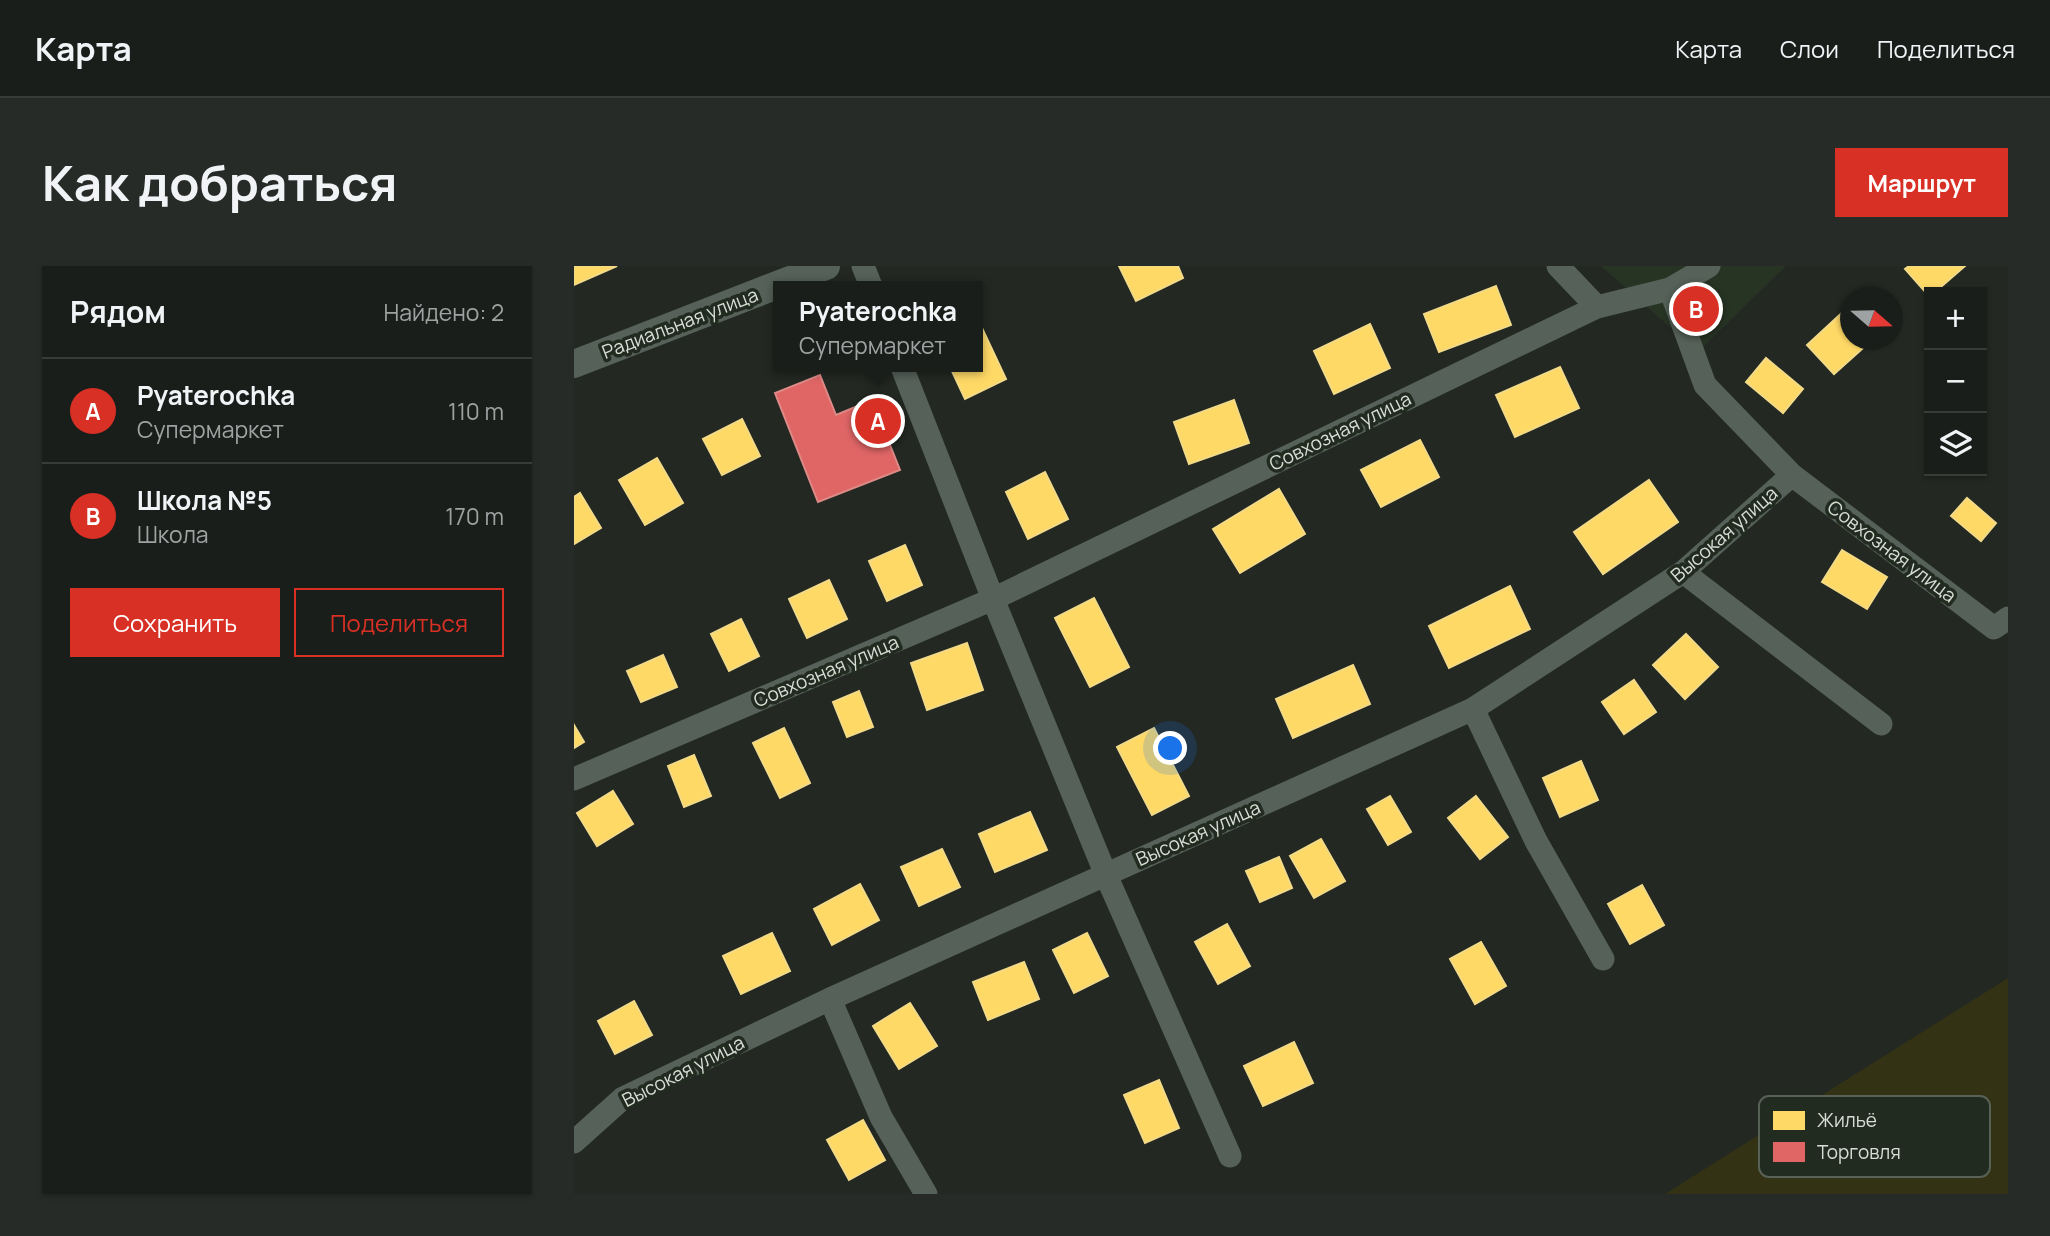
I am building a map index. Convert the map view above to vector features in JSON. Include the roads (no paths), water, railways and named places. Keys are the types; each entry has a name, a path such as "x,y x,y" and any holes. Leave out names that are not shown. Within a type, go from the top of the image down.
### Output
{"street":[{"name":"Радиальная улица","path":"787,281 825,266"},
{"path":"1558,266 1597,307"},
{"path":"1670,289 1709,266"},
{"name":"Радиальная улица","path":"574,364 773,286"},
{"name":"Совхозная улица","path":"574,779 993,599 1597,307 1670,289 1705,385 1792,475 2001,623"},
{"path":"904,372 1105,874 1230,1156"},
{"name":"Высокая улица","path":"574,1142 623,1098 830,999 1473,709 1683,572 1792,475"},
{"path":"1683,572 1881,724"},
{"path":"1473,709 1536,841 1603,959"},
{"path":"830,999 881,1117 926,1194"}],"place":[{"name":"Школа №5","path":"1696,309"},
{"name":"Pyaterochka","path":"878,421"}]}
